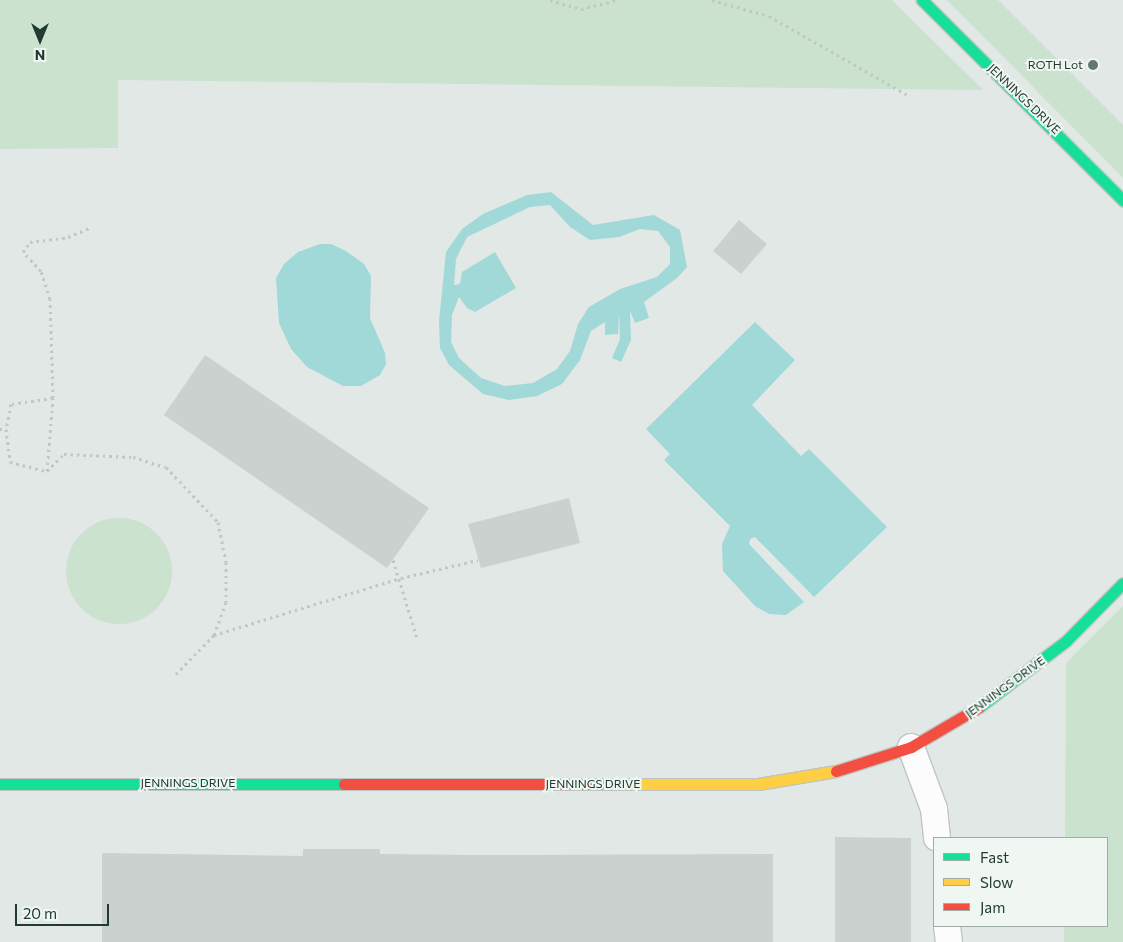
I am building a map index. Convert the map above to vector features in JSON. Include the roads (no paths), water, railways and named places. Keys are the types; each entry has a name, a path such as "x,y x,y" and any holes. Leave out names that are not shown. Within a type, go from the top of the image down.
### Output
{"street":[{"name":"JENNINGS DRIVE","path":"922,0 1084,158 1123,200"},
{"name":"JENNINGS DRIVE","path":"0,784 758,784 830,773 911,747 994,698 1066,641 1123,583"},
{"path":"911,747 934,809 937,837"},
{"path":"947,927 949,942"}],"water":[{"path":"551,192 593,225 654,215 680,230 687,267 677,278 644,302 649,318 635,323 630,311 631,340 621,362 612,358 620,339 619,313 618,334 605,335 605,322 591,331 580,360 562,384 537,396 509,400 483,394 449,365 440,348 439,321 446,252 462,229 483,214 527,195","holes":["550,205 570,227 590,240 619,237 640,229 658,231 670,247 670,264 657,277 620,289 589,307 578,324 570,351 557,369 533,383 505,386 481,378 459,358 451,342 452,315 459,297 467,308 475,312 516,288 495,252 462,272 460,284 454,285 456,259 467,237 530,207"]},
{"path":"320,244 331,244 346,251 364,264 371,276 370,318 385,353 386,364 380,375 361,386 343,386 307,367 291,349 279,323 276,278 284,264 298,252"},
{"path":"755,322 795,360 752,405 801,456 809,449 887,527 814,597 755,537 750,539 749,544 804,602 786,615 769,614 755,606 723,571 722,544 730,526 664,460 670,454 646,429"}],"place":[{"name":"ROTH Lot","path":"1093,65"}]}
